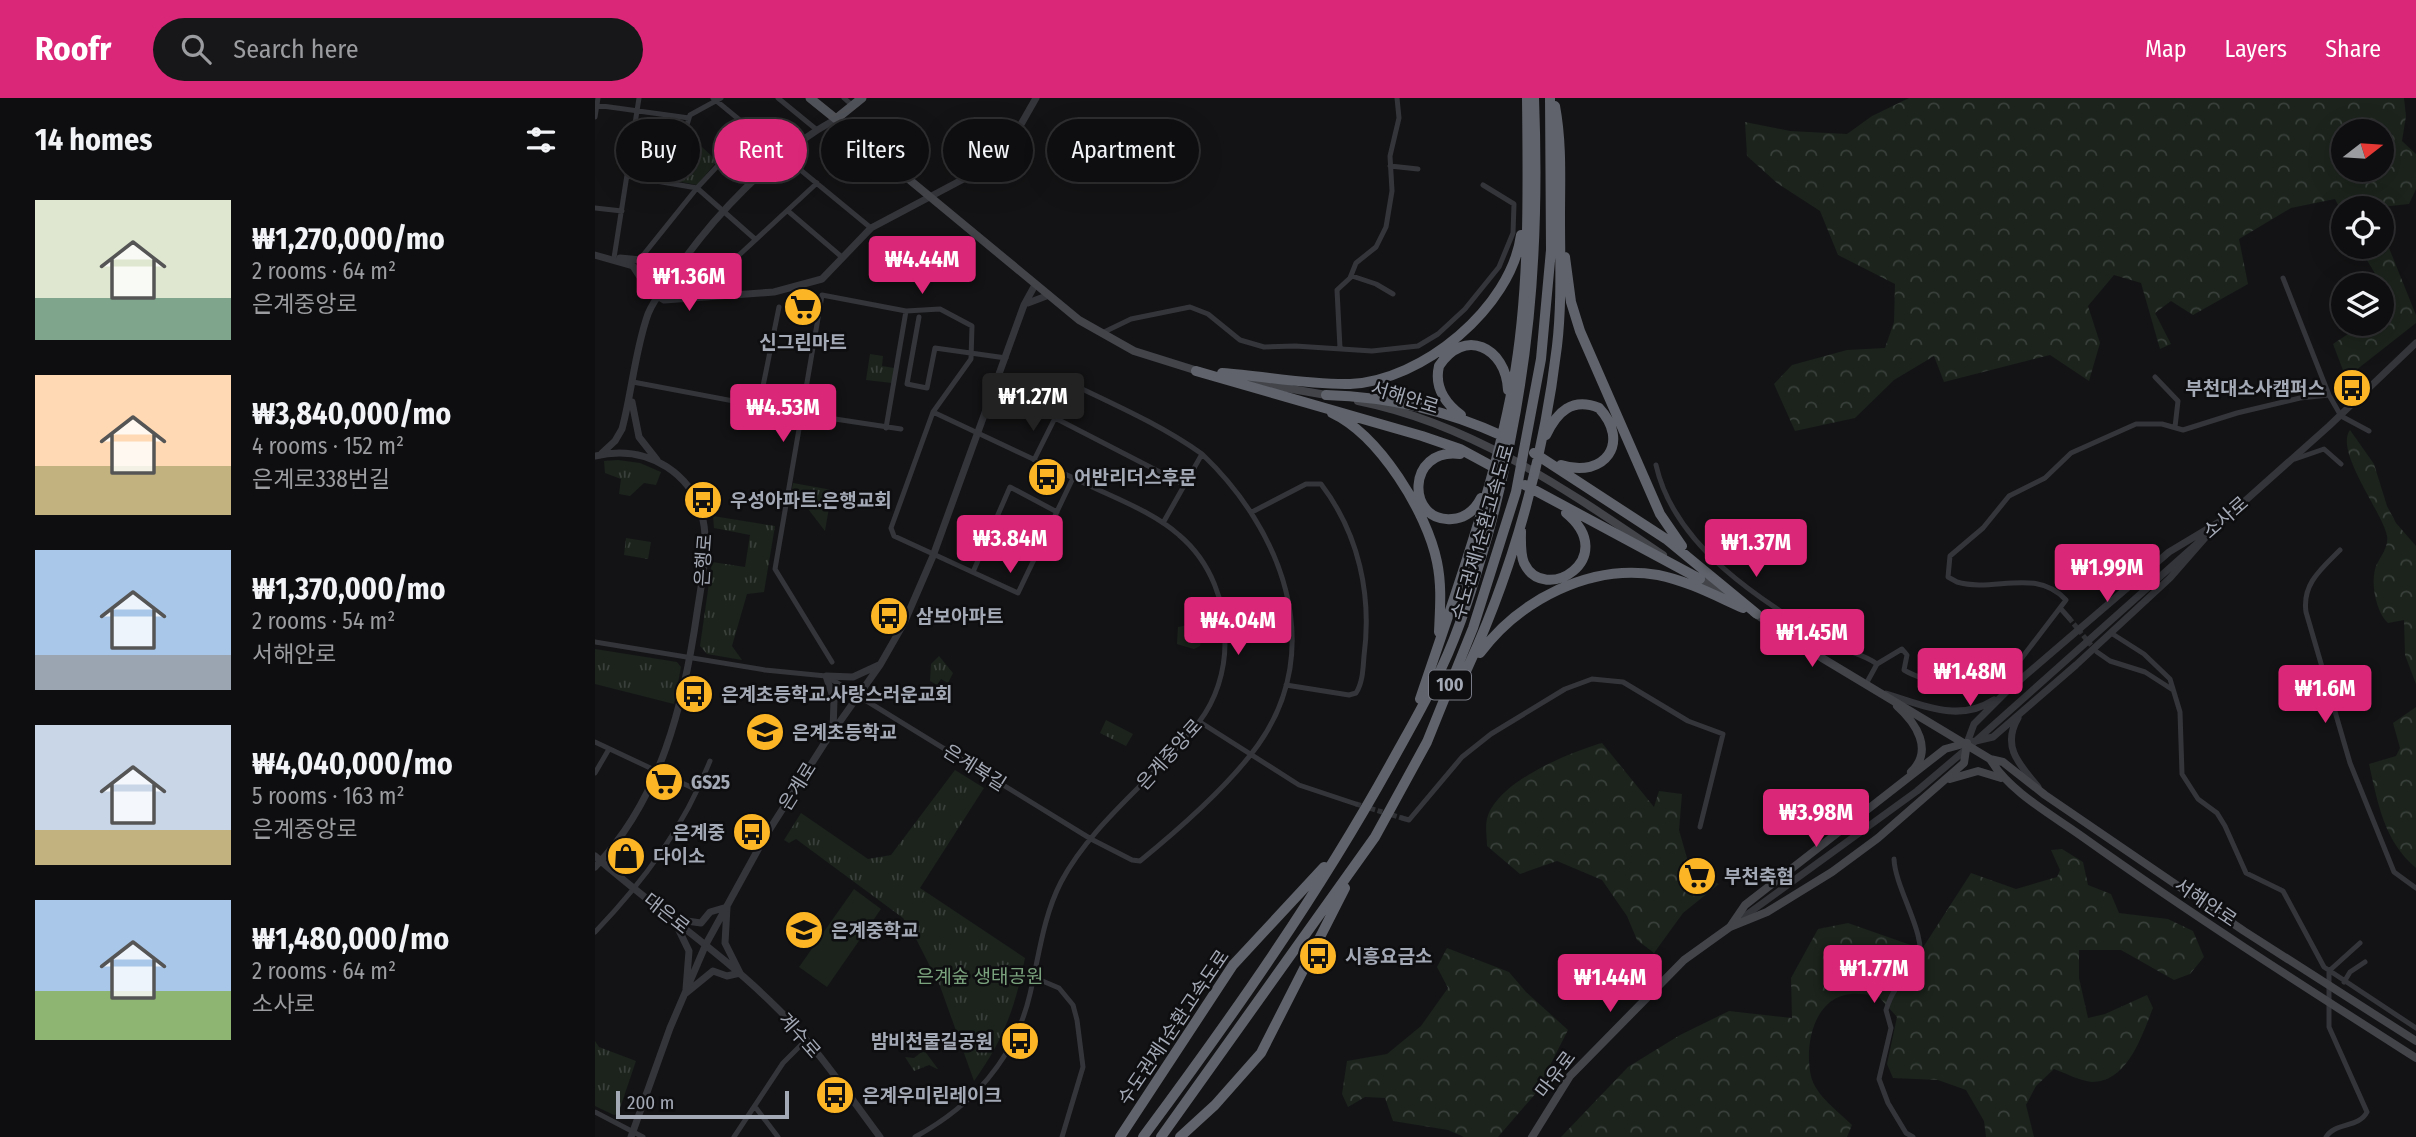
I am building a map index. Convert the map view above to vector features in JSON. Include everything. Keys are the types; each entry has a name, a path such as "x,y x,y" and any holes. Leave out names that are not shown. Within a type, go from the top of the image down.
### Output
{"highway":[{"path":"1411,727 1476,535 1505,419 1520,328 1528,186 1527,98"},
{"name":"수도권제1순환고속도로","path":"1143,1137 1226,1026 1343,846 1442,669 1501,484 1515,430 1531,311 1536,247 1534,98"},
{"path":"1458,688 1480,642 1521,523 1541,445 1557,345 1562,141 1552,98"},
{"name":"수도권제1순환고속도로","path":"1180,1137 1215,1105 1261,1053 1356,866 1427,742 1473,628 1516,492 1541,359 1549,276 1552,98"},
{"path":"1196,371 1350,384 1384,378 1411,366 1468,329 1499,290 1520,242 1528,186"},
{"path":"1560,215 1571,302 1580,331 1660,514 1674,537 1716,582"},
{"path":"1468,420 1445,401 1437,383 1439,366 1450,353 1467,346 1490,350 1503,366 1507,380 1505,419"},
{"path":"1196,371 1296,397 1428,438 1481,460 1700,579"},
{"path":"1325,395 1381,398 1423,406 1468,420 1548,460 1666,540 1756,614"},
{"path":"1296,397 1335,414 1367,438 1384,457 1416,510 1437,561 1441,599 1438,644"},
{"path":"1541,445 1554,419 1563,410 1576,404 1599,408 1610,422 1613,445 1602,462 1573,468 1548,460"},
{"path":"1481,460 1450,453 1435,458 1419,478 1419,496 1430,513 1446,519 1462,517 1477,506 1490,479"},
{"path":"1521,523 1524,564 1535,575 1548,580 1559,579 1577,570 1586,551 1583,531 1569,515 1544,496"},
{"path":"1427,742 1492,637 1517,614 1566,587 1596,578 1638,573 1660,576 1756,614"},
{"name":"수도권제1순환고속도로","path":"1120,1137 1233,965 1343,846"},
{"name":"수도권제1순환고속도로","path":"1161,1137 1356,866"}],"main road":[{"name":"서해안로","path":"810,98 837,119"},
{"path":"837,119 862,98"},
{"name":"서해안로","path":"913,182 1079,320 1134,351 1196,371 1400,412 1470,437 1562,487 1700,579 1866,684 1990,759 2003,762 2045,795 2311,974 2416,1041"},
{"path":"1885,694 1914,722 1919,731 1922,751 1915,768 1885,796"},
{"path":"1969,745 1964,763 1832,872 1767,912 1730,927 1745,905 1945,749 1969,745"},
{"name":"서해안로","path":"1990,759 1997,771 2009,781 2161,893 2414,1057"},
{"path":"1944,781 1978,771 2009,781"},
{"name":"마유로","path":"1532,1137 1570,1076 1599,1044 1684,960 1730,927"}],"street":[{"path":"636,119 639,98"},
{"path":"778,98 817,130"},
{"path":"844,98 853,106"},
{"path":"614,258 633,266 649,291 657,297 679,300 774,292 810,284 822,279 871,228 990,165 1011,142 1036,98"},
{"path":"1340,348 1336,292 1352,276 1356,263 1376,247 1386,227 1392,191 1390,166 1399,118 1397,98"},
{"path":"669,183 689,118 717,99 739,119"},
{"path":"595,117 597,103 689,118"},
{"path":"807,138 821,128"},
{"path":"1390,166 1418,169"},
{"path":"640,259 714,170"},
{"path":"807,175 871,228"},
{"path":"614,258 626,182"},
{"path":"663,182 698,188 755,239"},
{"path":"597,456 619,436 648,313 657,297 684,258 723,211 756,182"},
{"path":"725,296 729,271 755,239 817,183"},
{"path":"1102,333 1131,319 1190,307 1208,314 1236,338 1270,348 1295,345 1372,351 1418,346 1438,334 1478,296 1504,256 1513,233 1515,213 1511,200 1483,185"},
{"path":"595,208 622,211"},
{"path":"787,211 843,258"},
{"path":"595,256 673,263 684,258"},
{"path":"1352,276 1376,284 1393,294"},
{"path":"2283,278 2329,395 2341,416 2369,431"},
{"name":"은계로","path":"632,1134 706,944 766,835 898,635 933,556 1024,305 1035,285"},
{"path":"832,662 775,569 822,295 906,311 940,309 972,326 971,359 933,412 890,530 894,536 1017,593 1073,478"},
{"path":"1024,305 1035,298 1049,295"},
{"path":"759,406 779,307"},
{"path":"886,428 906,311"},
{"path":"919,317 907,384 927,388 935,348 973,351 1006,358"},
{"name":"소사로","path":"1969,745 2341,416 2416,343"},
{"path":"2155,377 2178,401 2175,428"},
{"path":"633,382 802,414 901,429"},
{"path":"1034,460 1069,392 1080,388 1168,431 1202,454 1252,512 1277,556 1285,582 1290,622 1286,685 1273,719 1249,755"},
{"path":"631,393 633,418 639,436 660,463"},
{"path":"1866,684 1877,664 1902,649 1907,655 1904,670 1924,681 1940,684 2001,680 2066,600 2057,590 2014,581 1961,584 1948,577 1947,562 1954,552 1983,528 2009,496 2046,478 2071,453 2136,424 2186,429 2247,410 2329,395"},
{"name":"은계중앙로","path":"915,1137 961,1107 992,1075 1012,1045 1056,894 1091,839 1200,722 1220,680 1225,650 1224,617 1215,583 1205,565 1180,536 1163,523 933,412"},
{"path":"1055,418 1185,485"},
{"path":"2286,464 2310,451 2325,449 2341,464"},
{"name":"은행로","path":"597,456 629,453 660,463 691,490 701,508 707,553 691,657 679,713 657,770 634,813 597,861"},
{"path":"1163,523 1202,454"},
{"path":"1656,465 1675,513 1727,574 1833,644 1877,664"},
{"path":"1252,512 1305,484 1321,484 1354,543 1365,584 1368,625 1356,693 1349,695 1286,685"},
{"path":"973,572 1010,487 1058,512"},
{"path":"1969,745 1993,737 2111,633 2170,578 2219,522"},
{"path":"1969,745 1974,724 2006,692 2169,552 2219,522"},
{"path":"2340,550 2310,583 2305,597 2306,612 2355,775 2394,872 2416,888"},
{"path":"2061,609 2069,618"},
{"path":"2111,633 2144,654 2170,679 2180,712 2182,774 2197,799 2221,820 2234,840 2249,876 2283,891 2320,962 2329,971 2416,1028"},
{"path":"595,642 765,670 825,676 853,677 880,664"},
{"path":"2097,652 2110,661 2145,672 2173,690"},
{"path":"825,676 834,700 833,732"},
{"name":"은계북길","path":"825,676 1091,839 1132,860 1140,861 1249,755"},
{"path":"1402,818 1409,820 1462,757 1491,734 1565,689 1592,680 1623,681 1688,721 1723,734 1700,827"},
{"path":"1885,694 1954,713 1975,710 2006,692"},
{"path":"669,709 679,713"},
{"path":"2022,712 2014,726 2011,748 2045,795"},
{"path":"1200,722 1299,785 1356,804"},
{"path":"595,743 697,790"},
{"name":"마유로","path":"1730,927 1917,791 1969,745"},
{"path":"595,773 608,749"},
{"path":"595,932 636,888 673,836 710,761"},
{"path":"1894,859 1895,873 1910,909 1920,957 1913,973 1894,990 1886,1010 1891,1028 1879,1080 1906,1133 1913,1137"},
{"name":"대은로","path":"597,861 636,888 706,944"},
{"path":"673,918 701,923 711,912 727,907 725,943 740,974 727,976 713,971 686,993"},
{"path":"673,918 689,951 686,993"},
{"path":"2326,1137 2333,1129 2358,1122 2367,1112 2329,1027 2329,971 2360,943"},
{"name":"계수로","path":"706,944 806,1040 880,1137"},
{"path":"2344,982 2350,972 2365,962"},
{"path":"1034,977 1059,988 1073,1005 1077,1020 1083,1067 1062,1137"},
{"path":"734,1137 783,1063 806,1040"},
{"path":"755,1108 778,1137"},
{"path":"595,1112 632,1134 643,1137"}],"green space":[{"path":"1909,98 2404,98 2406,116 2402,141 2416,154 2416,189 2409,204 2394,206 2394,196 2331,196 2331,200 2291,208 2239,239 2248,284 2193,315 2171,301 2155,313 2171,344 2160,349 2141,283 2114,275 2088,306 2100,343 2089,381 2050,355 1944,382 1934,356 1894,380 1855,418 1795,431 1774,384 1792,365 1847,350 1885,348 1894,322 1895,284 1838,255 1820,211 1777,183 1747,156 1745,122 1790,131 1847,134 1872,116"},
{"path":"700,145 714,158 714,165 700,181"},
{"path":"2366,259 2393,259 2416,315 2416,323 2346,378 2333,344 2345,336 2394,336 2394,273 2375,273"},
{"path":"642,262 672,266 673,267 659,287"},
{"path":"870,354 883,356 882,366 894,368 892,383 866,380"},
{"path":"2350,430 2374,464 2387,506 2396,523 2416,546 2416,684 2405,655 2404,620 2388,623 2380,612 2375,597 2374,573 2387,536 2348,452"},
{"path":"604,461 640,463 661,472 656,485 644,483 630,496 619,494 621,479 605,473"},
{"path":"793,483 832,490 825,531 792,488"},
{"path":"713,516 775,526 764,592 747,594 732,646 742,660 707,654 700,646 712,562 745,567 750,535 714,528"},
{"path":"626,538 651,542 648,559 624,555"},
{"path":"1194,624 1202,630 1200,646 1194,649 1177,644 1178,627"},
{"path":"595,649 677,662 681,667 674,704 595,684"},
{"path":"939,656 953,673 948,683 941,679 937,685 930,681 931,664"},
{"path":"2416,707 2416,868 2389,834 2379,807 2369,764 2396,756 2400,748 2393,723"},
{"path":"1106,720 1133,734 1126,746 1100,733"},
{"path":"1602,743 1654,807 1659,791 1682,794 1679,830 1691,872 1719,884 1683,913 1654,953 1637,940 1627,916 1602,880 1557,861 1520,874 1487,846 1487,819 1493,805 1504,793 1536,770 1572,753"},
{"name":"은계숲 생태공원","path":"955,770 984,788 920,888 1025,958 1007,1022 974,1081 940,986 903,918 796,839 789,843 784,840 801,813 868,859 891,855"},
{"path":"2062,849 2083,862 2088,885 2111,894 2119,913 2168,919 2193,931 2204,957 2190,974 2174,980 2121,950 2079,950 2079,978 2088,1018 2105,1014 2147,995 2153,1008 2132,1055 2115,1074 2105,1080 2092,1082 2054,1069 2036,1086 2026,1105 2034,1137 1986,1137 1984,1121 1966,1090 1938,1080 1893,1078 1887,1064 1897,1017 1878,996 1851,994 1838,997 1820,1013 1809,1051 1811,1076 1817,1090 1852,1125 1847,1137 1561,1137 1628,1067 1680,1035 1729,1011 1792,1018 1791,978 1818,929 1848,923 1922,949 1971,873 2016,889 2057,877 2060,870 2051,850"},
{"path":"854,889 881,909 827,987 799,967"},
{"path":"1447,948 1509,972 1526,992 1568,1030 1536,1093 1498,1137 1464,1137 1448,1130 1393,1121 1385,1098 1365,1097 1348,1107 1342,1094 1347,1061 1387,1054 1421,1026 1448,988 1437,967"},
{"path":"595,1041 599,1047 636,1061 618,1114 614,1115 595,1106"},
{"path":"924,1050 938,1069 929,1065 914,1071 905,1057 914,1058"}],"tunnel":[{"path":"2069,618 2095,650"},
{"path":"1356,804 1402,818"}],"place":[{"name":"신그린마트","path":"803,307"},
{"name":"부천대소사캠퍼스","path":"2352,388"},
{"name":"어반리더스후문","path":"1047,477"},
{"name":"우성아파트.은행교회","path":"703,500"},
{"name":"삼보아파트","path":"889,616"},
{"name":"은계초등학교.사랑스러운교회","path":"694,694"},
{"name":"은계초등학교","path":"765,732"},
{"name":"GS25","path":"664,782"},
{"name":"은계중","path":"752,832"},
{"name":"다이소","path":"626,856"},
{"name":"부천축협","path":"1697,876"},
{"name":"은계중학교","path":"804,930"},
{"name":"시흥요금소","path":"1318,956"},
{"name":"밤비천물길공원","path":"1020,1041"},
{"name":"은계우미린레이크","path":"835,1095"}]}
